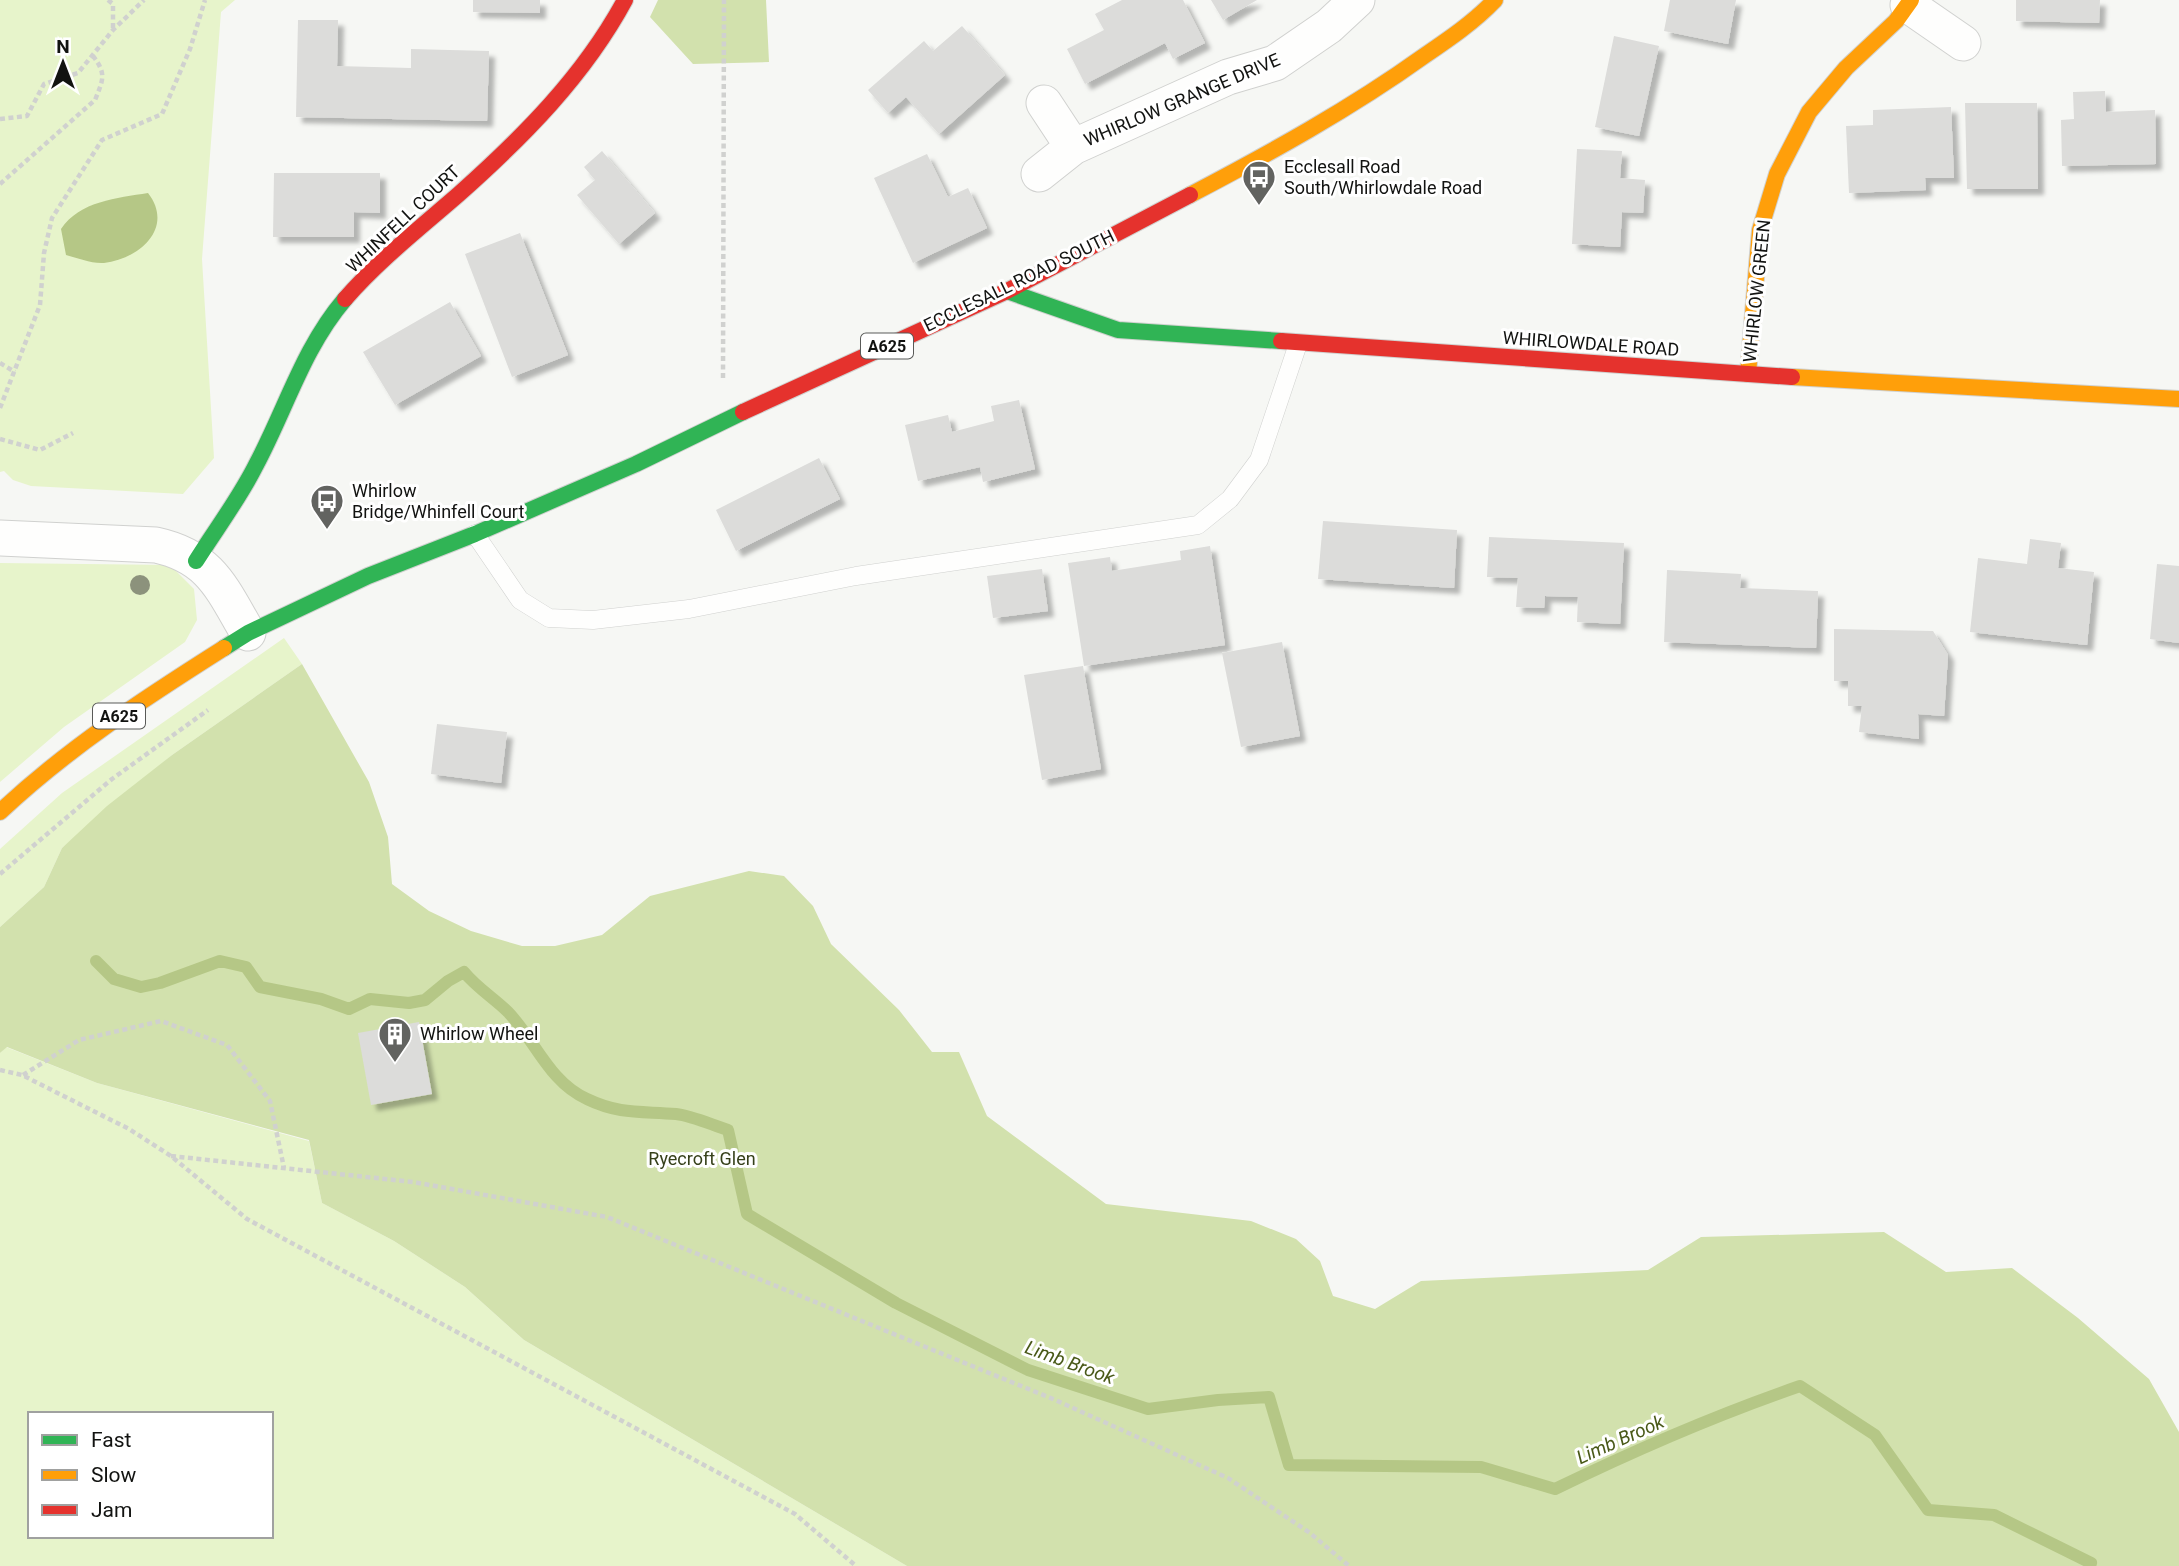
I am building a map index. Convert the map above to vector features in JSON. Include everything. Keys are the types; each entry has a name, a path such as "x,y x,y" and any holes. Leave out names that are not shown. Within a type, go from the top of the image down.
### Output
{"main road":[{"name":"WHINFELL COURT","path":"196,561 255,467 300,370 332,315 389,253 460,193 568,87 625,0"},
{"name":"ECCLESALL ROAD SOUTH","path":"0,812 32,782 130,708 248,633 368,576 475,534 636,464 723,421 1007,291 1291,142 1408,68 1478,18 1495,0"},
{"name":"WHIRLOW GREEN","path":"1748,374 1760,230 1777,174 1809,112 1846,68 1896,21 1909,3"},
{"name":"WHIRLOWDALE ROAD","path":"1007,291 1118,330 1748,374 2179,400"}],"street":[{"name":"WHIRLOW GRANGE DRIVE","path":"1039,174 1073,147 1228,77 1275,63 1329,26 1357,0"},
{"name":"WHIRLOW GREEN","path":"1909,3 1963,43"},
{"name":"WHIRLOW GRANGE DRIVE","path":"1044,103 1073,147"},
{"path":"0,538 156,545 177,550 196,561 215,578 248,633"}],"lane":[{"path":"475,534 520,600 549,618 593,620 689,609 856,576 1198,525 1230,499 1259,460 1297,344"}],"path":[{"path":"108,0 113,4 113,30"},
{"path":"0,119 27,116 44,84 78,73 113,30 144,0"},
{"path":"0,408 40,305 44,253 52,218 102,140 162,114 190,48 205,0"},
{"path":"723,421 724,0"},
{"path":"0,184 95,100 103,81 103,68 93,56"},
{"path":"0,363 15,373"},
{"path":"0,439 40,450 72,433"},
{"path":"0,874 112,779 210,708"},
{"path":"22,1075 79,1040 161,1021 227,1045 270,1101 284,1168"},
{"path":"0,1070 22,1075 129,1129 171,1156 247,1219 795,1514 856,1566"},
{"path":"171,1156 414,1182 607,1217 1053,1399 1228,1478 1310,1533 1349,1566"}],"shaded area":[{"path":"0,0 235,0 221,12 202,259 214,458 183,494 31,486 13,480 4,471 0,472"},
{"path":"148,193 155,206 157,218 149,240 140,248 117,260 104,263 66,255 61,229 78,212 100,202"},
{"path":"0,563 170,565 194,589 197,620 185,642 64,727 0,782"},
{"path":"284,638 302,664 172,755 62,848 44,887 0,927 0,849 62,793"},
{"path":"6,1047 97,1083 309,1141 322,1203 394,1241 465,1287 524,1340 907,1566 0,1566 0,1053"}],"green space":[{"path":"658,0 766,0 769,62 693,64 650,17"},
{"name":"Ryecroft Glen","path":"302,664 369,782 388,837 392,884 429,911 471,931 522,946 555,946 602,935 650,896 749,871 784,876 813,906 831,944 899,1010 932,1052 959,1052 987,1116 1106,1204 1251,1221 1296,1239 1320,1261 1333,1296 1375,1309 1421,1281 1648,1270 1701,1237 1884,1232 1946,1272 2012,1268 2078,1318 2149,1379 2179,1432 2179,1566 907,1566 524,1340 465,1287 394,1241 322,1203 309,1140 97,1083 7,1047 0,1053 0,927 44,887 62,848 107,806 172,755"}],"building":[{"path":"473,0 540,0 540,13 473,12"},
{"path":"1122,0 1183,0 1205,43 1173,59 1165,43 1085,84 1067,49 1104,30 1095,14"},
{"path":"1211,0 1257,0 1223,20"},
{"path":"1670,0 1736,0 1728,44 1664,31"},
{"path":"2016,0 2100,0 2099,23 2016,21"},
{"path":"298,20 338,20 337,66 411,68 411,49 489,51 487,121 296,117"},
{"path":"962,26 1005,75 939,134 906,97 888,113 868,90 924,41 933,51"},
{"path":"1614,36 1659,46 1639,136 1595,127"},
{"path":"2105,91 2106,112 2155,110 2156,164 2062,166 2061,120 2074,119 2073,92"},
{"path":"1965,103 2037,103 2038,189 1967,189"},
{"path":"1951,107 1954,178 1925,178 1926,190 1849,193 1846,126 1873,125 1873,110"},
{"path":"1577,149 1622,151 1620,178 1645,180 1643,213 1622,212 1620,247 1572,244"},
{"path":"602,151 655,213 619,244 577,195 595,180 584,167"},
{"path":"927,154 948,197 968,188 987,228 913,263 874,178"},
{"path":"274,173 380,173 380,213 354,212 354,237 273,237"},
{"path":"520,233 568,355 512,377 465,254"},
{"path":"450,302 481,356 395,405 363,352"},
{"path":"1019,400 1035,469 983,482 980,467 918,481 905,425 948,415 952,432 994,421 991,406"},
{"path":"819,458 840,499 736,551 716,510"},
{"path":"1323,521 1457,530 1454,588 1318,579"},
{"path":"1489,537 1624,543 1620,624 1577,622 1578,597 1545,596 1544,608 1516,607 1518,578 1487,577"},
{"path":"2030,539 2061,543 2058,568 2094,572 2087,645 1970,632 1978,558 2027,564"},
{"path":"1210,546 1225,645 1084,666 1068,563 1110,557 1112,571 1181,560 1180,551"},
{"path":"2157,564 2179,566 2179,643 2150,639"},
{"path":"1042,569 1048,611 993,618 987,576"},
{"path":"1667,570 1741,574 1740,588 1818,591 1816,648 1664,642"},
{"path":"1834,629 1933,631 1948,655 1944,716 1918,714 1919,739 1859,732 1862,706 1848,706 1848,681 1834,681"},
{"path":"1282,642 1300,736 1241,747 1222,653"},
{"path":"1083,666 1101,769 1042,780 1024,675"},
{"path":"437,724 507,732 501,783 431,774"},
{"name":"Whirlow Wheel","path":"419,1022 432,1094 371,1105 358,1033"}],"waterway":[{"name":"Limb Brook","path":"96,961 114,979 141,987 160,983 220,961 246,967 260,987 321,999 349,1009 370,999 409,1003 425,1000 464,972 508,1012 552,1071 574,1092 610,1108 682,1115 728,1130 747,1214 896,1303 1028,1370 1148,1409 1269,1397 1289,1465 1481,1467 1555,1489 1676,1434 1800,1386 1875,1435 1928,1510 1994,1515 2091,1563 2090,1566"}],"traffic: fast":[{"path":"1007,291 1118,330 1281,341"},
{"path":"196,561 249,478 306,358 345,299"},
{"path":"224,648 248,633 368,576 475,534 636,464 743,412"}],"traffic: slow":[{"path":"1190,195 1339,112 1452,37 1495,0"},
{"path":"1748,374 1760,230 1777,174 1809,112 1846,68 1896,21 1911,0"},
{"path":"1792,377 2179,399"},
{"path":"0,812 80,745 224,648"}],"traffic: jam":[{"path":"345,299 386,258 529,128 591,54 625,0"},
{"path":"743,412 1007,291 1190,195"},
{"path":"1281,341 1792,377"}],"place":[{"name":"Ecclesall Road South/Whirlowdale Road","path":"1259,207"},
{"name":"Whirlow Bridge/Whinfell Court","path":"327,531"},
{"name":"Whirlow Wheel","path":"395,1064"}]}
